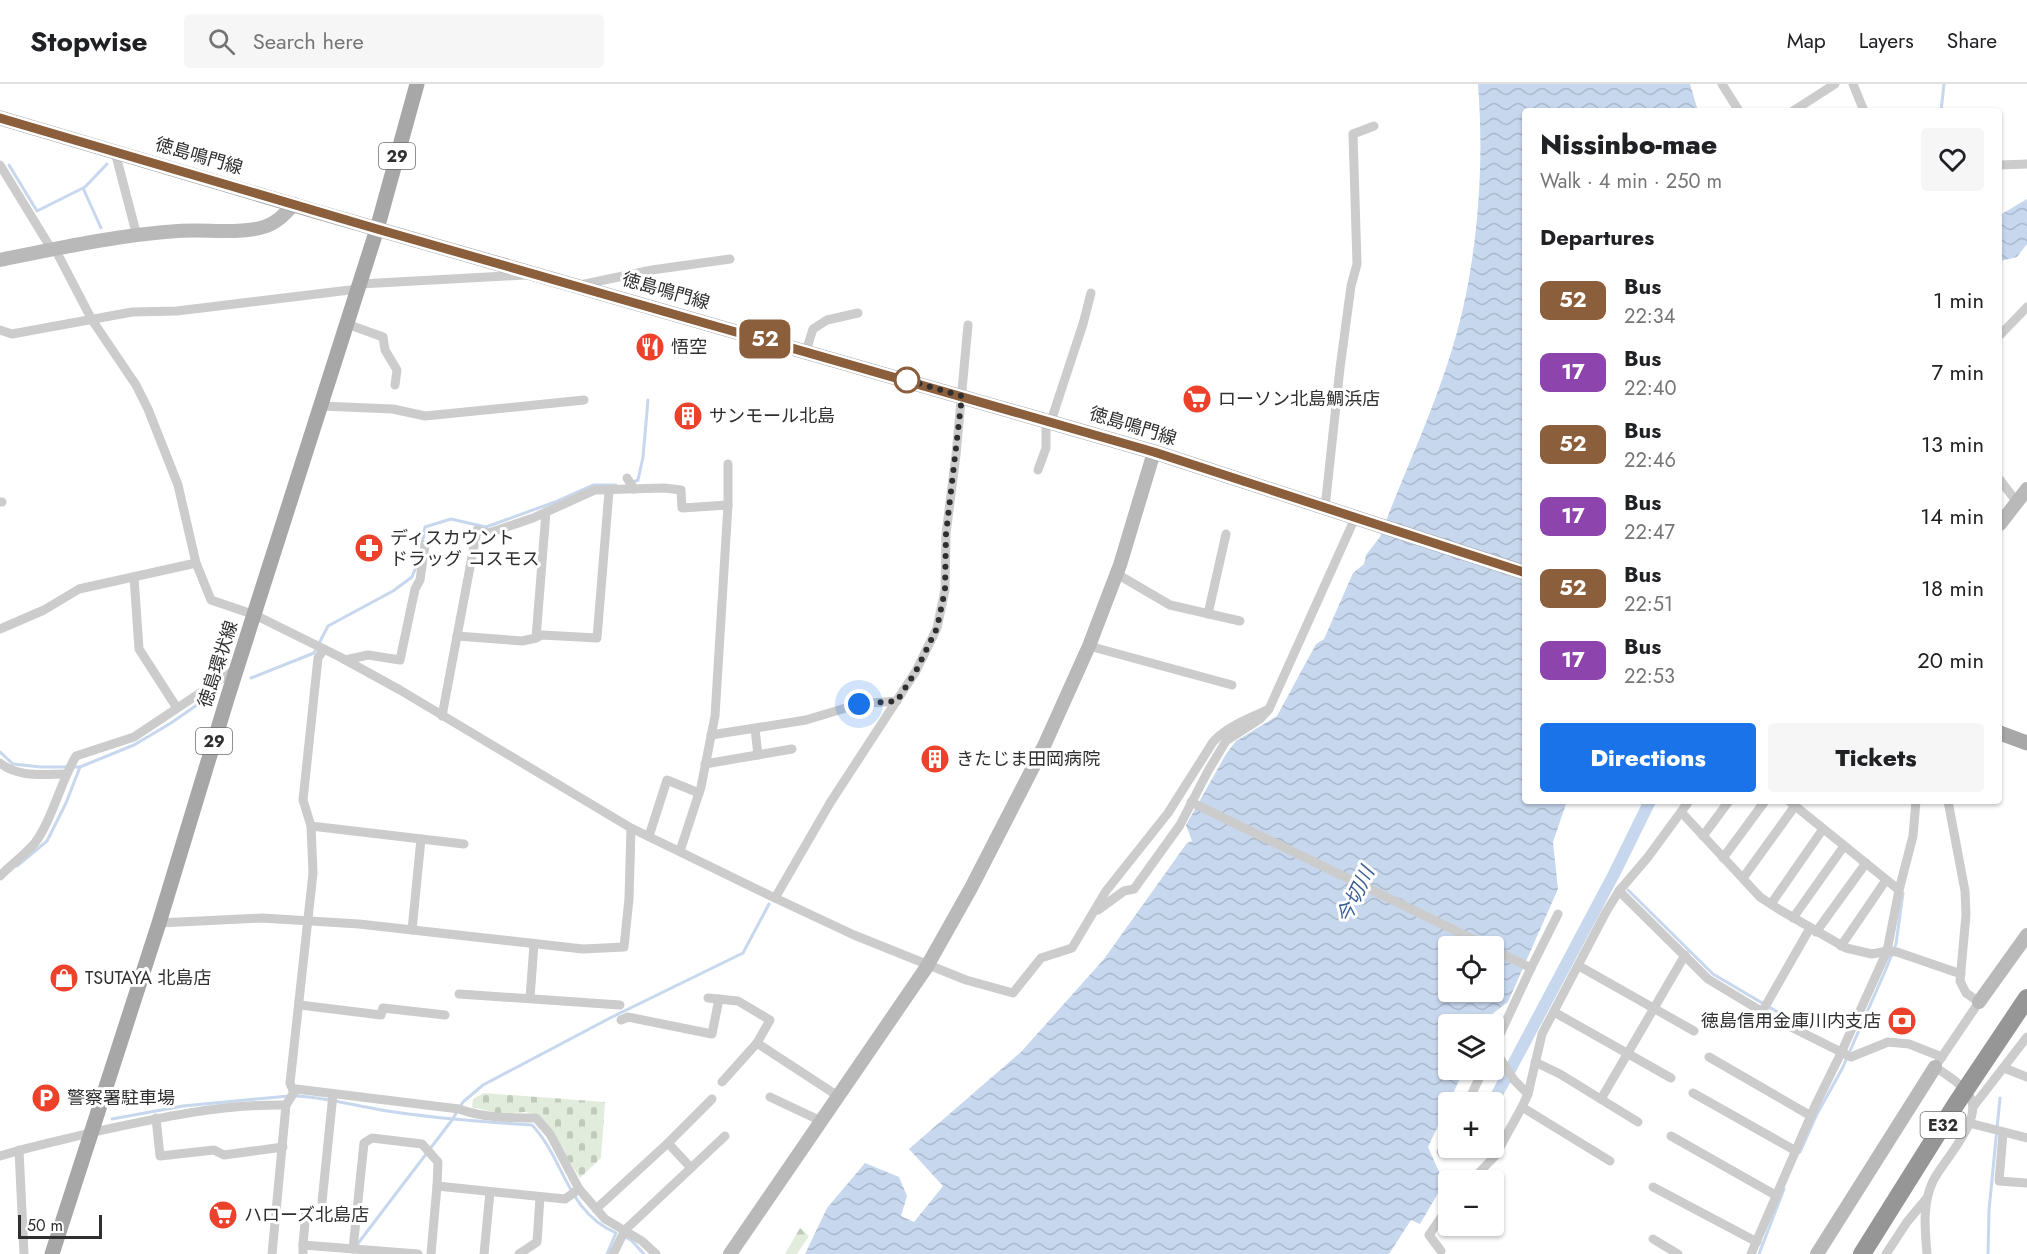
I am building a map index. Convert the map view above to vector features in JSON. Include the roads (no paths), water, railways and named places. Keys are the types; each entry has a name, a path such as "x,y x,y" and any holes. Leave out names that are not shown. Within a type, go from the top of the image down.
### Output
{"highway":[{"name":"E32","path":"1862,1254 1950,1114 2027,998"}],"main road":[{"name":"徳島環状線","path":"52,1254 159,923 236,669 359,287 417,84"},
{"name":"徳島鳴門線","path":"0,118 377,229 1154,452 1522,572"},
{"path":"2002,734 2027,743"}],"street":[{"path":"1722,84 1737,108"},
{"path":"1798,108 1835,84"},
{"path":"1853,84 1863,108"},
{"path":"1325,508 1340,368 1351,286 1357,264 1353,134 1374,126"},
{"path":"115,152 137,236"},
{"path":"2002,165 2027,164"},
{"path":"0,165 53,249 92,320 135,385 152,419 178,485 196,563 212,600 255,615 324,649 631,828 854,935 966,980 1013,993 1041,958 1072,948 1106,891 1168,813 1212,742 1232,727 1269,709"},
{"path":"0,260 53,249 178,231 247,231 262,228 276,221 294,204"},
{"path":"578,286 652,270 730,259"},
{"path":"0,330 12,334 132,312 177,311 359,287 539,275"},
{"path":"1038,470 1050,450 1048,421 1092,293"},
{"path":"2002,333 2027,307"},
{"path":"806,351 813,329 827,320 858,313"},
{"path":"347,324 383,337 385,350 397,370 395,385"},
{"path":"775,898 830,803 916,671 937,628 945,590 946,534 968,325"},
{"path":"321,406 393,409 425,416 584,400"},
{"path":"730,1254 928,965 971,888 1039,756 1089,646 1117,574 1154,452"},
{"path":"680,851 699,793 715,716 728,506 728,464"},
{"path":"627,478 634,489"},
{"path":"2002,481 2024,494 2002,522"},
{"path":"442,716 477,530 489,533 546,512 595,490 681,490 682,508 728,506"},
{"path":"457,636 522,641 542,635 597,638 609,491"},
{"path":"536,638 546,512"},
{"path":"1095,911 1124,891 1134,889 1180,825 1226,741 1260,719 1269,709 1358,518"},
{"path":"1208,614 1226,534"},
{"path":"345,660 368,655 400,660 415,589 420,580 425,545"},
{"path":"0,629 44,610 79,589 196,563"},
{"path":"1117,574 1170,605 1240,621"},
{"path":"134,577 139,649 177,708"},
{"path":"1089,646 1232,684"},
{"path":"294,1093 290,1083 313,873 311,826 303,800 318,658 324,649"},
{"path":"0,876 38,838 76,756 134,737 236,669"},
{"path":"711,735 806,720 859,704 897,701"},
{"path":"755,729 758,755"},
{"path":"705,764 792,749"},
{"path":"0,764 8,770 25,774 66,774"},
{"path":"649,836 667,780 699,793"},
{"path":"1193,803 1466,936"},
{"path":"1482,1170 1496,1156 1522,1107 1528,1094 1542,1034 1606,912 1619,891 1687,804"},
{"path":"1703,836 1727,804"},
{"path":"1724,858 1762,804"},
{"path":"1743,878 1792,804 1899,890"},
{"path":"1751,1254 1811,1116 1846,1055 1891,951 1899,890 1913,836 1916,804"},
{"path":"1949,804 1965,891 1966,915 1960,981 1966,993 1979,1002"},
{"path":"1682,813 1760,897 1813,930 1841,946 1872,954 1891,951 1961,974"},
{"path":"311,826 464,844"},
{"path":"159,923 262,918 412,930 583,949 624,947 629,899 631,828"},
{"path":"1771,904 1823,829"},
{"path":"412,930 421,839"},
{"path":"1793,918 1844,846"},
{"path":"1762,1012 1813,930 1866,863"},
{"path":"1841,946 1886,880"},
{"path":"1619,891 1708,979 1762,1012 1846,1055 1888,1042 1908,1044 1938,1062 1970,1097 1973,1107"},
{"path":"1504,1024 1528,967 1558,914"},
{"path":"1817,1254 1938,1062 2027,935"},
{"path":"530,998 534,944"},
{"path":"1504,955 1528,967"},
{"path":"1601,1099 1685,955"},
{"path":"1579,966 1694,1031"},
{"path":"459,994 620,1005"},
{"path":"708,998 738,1001 771,1020 757,1043 722,1082"},
{"path":"621,1020 628,1017 712,1034 719,999"},
{"path":"300,1005 381,1015 383,1008 445,1015"},
{"path":"1554,1012 1671,1078"},
{"path":"1927,1254 1925,1228 1928,1198 1936,1176 1969,1123 1973,1107 2027,1037"},
{"path":"757,1043 838,1096"},
{"path":"1709,1057 1811,1116"},
{"path":"1535,1062 1560,1074 1638,1122"},
{"path":"1504,1065 1528,1094"},
{"path":"2004,1068 2027,1077"},
{"path":"272,1254 286,1105 296,1089 459,1109 507,1118 536,1118 550,1134 579,1189 596,1209 605,1219 642,1240 656,1254"},
{"path":"1693,1093 1796,1151"},
{"path":"322,1202 333,1094"},
{"path":"770,1097 821,1121"},
{"path":"596,1209 712,1099"},
{"path":"0,1156 156,1118 255,1104 286,1105"},
{"path":"1522,1107 1610,1161"},
{"path":"156,1118 160,1156 214,1150 224,1155 283,1147"},
{"path":"1969,1123 2027,1138"},
{"path":"1998,1131 1998,1182 2027,1183"},
{"path":"613,1254 625,1230 725,1136"},
{"path":"1671,1136 1776,1196"},
{"path":"352,1249 364,1143 372,1138 422,1144 438,1161 431,1254"},
{"path":"668,1143 691,1168"},
{"path":"19,1150 24,1254"},
{"path":"437,1186 565,1199 579,1189"},
{"path":"1653,1187 1757,1242"},
{"path":"484,1254 490,1192"},
{"path":"519,1254 537,1242 540,1197"},
{"path":"1886,1254 1907,1222 1928,1198"},
{"path":"306,1210 303,1249 352,1249 418,1254"},
{"path":"1438,1222 1429,1235 1442,1253"},
{"path":"1653,1239 1678,1254"}],"water":[{"name":"今切川","path":"1478,84 1690,84 1697,108 1522,108 1522,804 1566,804 1553,842 1558,889 1508,1002 1492,1014 1438,1014 1438,1080 1459,1080 1454,1092 1438,1092 1438,1126 1428,1147 1438,1170 1438,1193 1420,1224 1411,1220 1389,1254 805,1254 827,1208 865,1163 899,1177 907,1196 901,1216 914,1222 943,1186 909,1149 1021,1052 1104,959 1187,843 1192,841 1186,825 1226,754 1236,741 1277,716 1316,644 1324,639 1353,573 1364,564 1366,555 1380,537 1433,404 1459,326 1466,293 1477,223"},
{"path":"2027,199 2027,244 2017,257 2002,261 2002,214"}],"waterway":[{"path":"1941,108 1944,84"},
{"path":"9,165 37,211 85,187 107,164"},
{"path":"83,188 101,228"},
{"path":"631,483 638,480 643,457 648,400"},
{"path":"422,544 425,527 451,519 486,527 555,502 593,485 616,485"},
{"path":"251,678 314,653 328,626 393,591 412,577 419,559"},
{"path":"17,866 47,841 66,803 80,767 134,745 217,691"},
{"path":"0,752 13,764 80,767"},
{"path":"1498,1092 1649,804"},
{"path":"1614,874 1617,878"},
{"path":"1628,890 1713,974 1803,1027"},
{"path":"1800,1152 1817,1114 1842,1069 1896,944 1903,893"},
{"path":"356,1246 452,1120 463,1102 483,1085 612,1017 743,953 769,904"},
{"path":"112,1119 183,1106 289,1096"},
{"path":"295,1096 419,1115 532,1125 543,1139 586,1212 616,1233 607,1254"},
{"path":"1988,1254 1989,1210 2000,1098"},
{"path":"1759,1254 1784,1189"},
{"path":"623,1236 631,1240 644,1254"}],"place":[{"name":"悟空","path":"650,347"},
{"name":"ローソン北島鯛浜店","path":"1197,399"},
{"name":"サンモール北島","path":"688,416"},
{"name":"ディスカウント ドラッグ コスモス","path":"369,548"},
{"name":"きたじま田岡病院","path":"935,759"},
{"name":"TSUTAYA 北島店","path":"64,978"},
{"name":"徳島信用金庫川内支店","path":"1902,1021"},
{"name":"警察署駐車場","path":"46,1098"},
{"name":"ハローズ北島店","path":"223,1215"}]}
